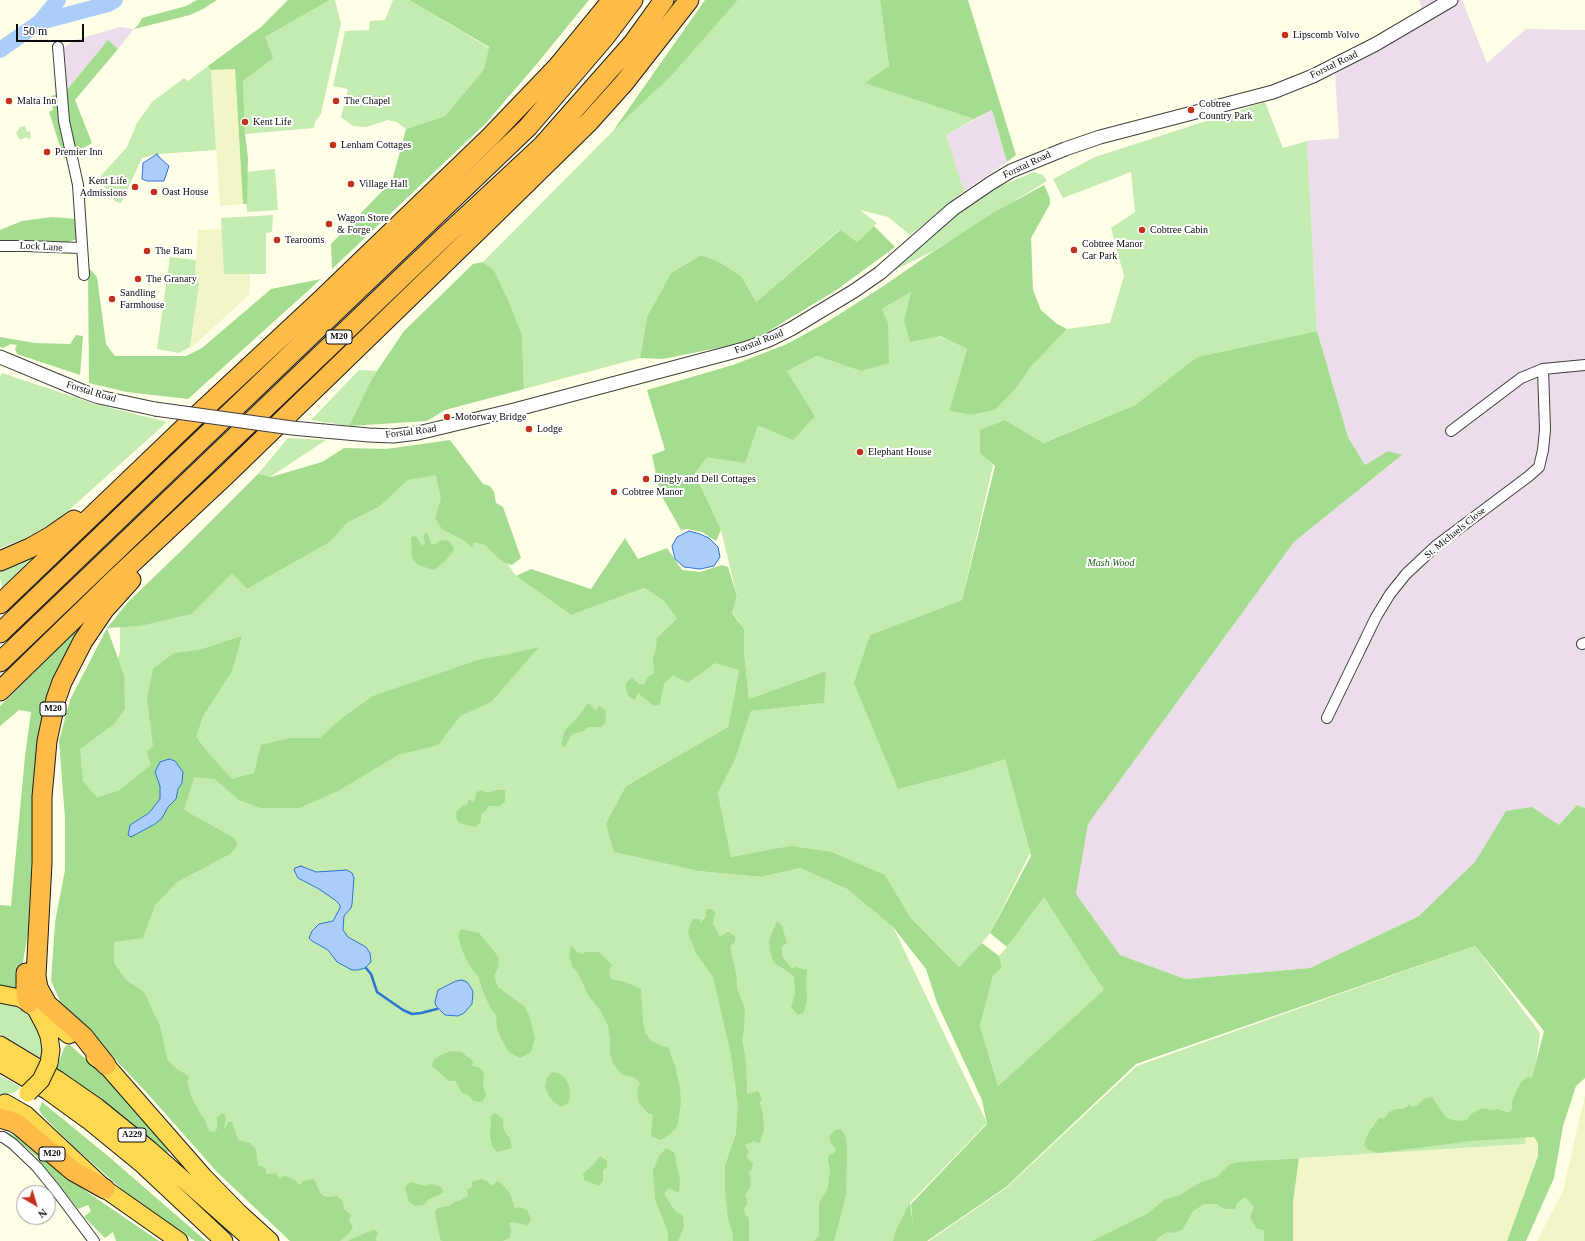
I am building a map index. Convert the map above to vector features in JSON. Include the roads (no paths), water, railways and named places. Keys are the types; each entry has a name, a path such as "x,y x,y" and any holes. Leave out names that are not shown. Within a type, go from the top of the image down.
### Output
{"highway":[{"path":"0,604 490,137 558,66 612,0"},
{"name":"M20","path":"0,633 528,127 605,37 633,0"},
{"name":"M20","path":"0,662 433,247 542,146 633,43 664,0"},
{"name":"M20","path":"0,691 114,580 226,475 589,122 624,83 689,0"},
{"path":"0,561 30,548 67,525 192,420"},
{"name":"M20","path":"106,1065 83,1036 48,1004 38,988 36,976 42,863 42,797 45,758 54,705 62,682 83,641 104,610 226,475"},
{"name":"M20","path":"33,1006 26,995 25,976 30,941 39,913"},
{"path":"0,994 12,996 33,1006 106,1065 204,1177 265,1240"},
{"path":"2,1108 28,1093 41,1080 49,1063 51,1050 49,1036 33,1006"},
{"name":"A229","path":"0,1044 97,1106 150,1150 265,1240"},
{"name":"A229","path":"0,1063 48,1091 88,1120 143,1165 224,1241"},
{"name":"M20","path":"2,1108 13,1122 20,1126 73,1171 105,1189"},
{"path":"105,1189 178,1241"}],"street":[{"name":"Forstal Road","path":"0,357 99,397 155,409 292,428 393,436 418,433 529,407 744,349 769,340 791,329 880,274 953,209 1011,171 1064,149 1100,137 1273,92 1314,76 1363,51 1451,0"},
{"path":"58,47 64,121 78,185 84,275"},
{"name":"Lock Lane","path":"0,246 82,248"},
{"path":"1451,431 1521,378 1543,369 1585,365"},
{"name":"St. Michaels Close","path":"1327,718 1376,617 1390,594 1406,574 1437,545 1539,467 1543,450 1545,430 1543,369"},
{"path":"0,1137 3,1137 12,1144 37,1167 94,1241"}],"water":[{"path":"157,154 169,166 164,181 147,181 142,179 143,163"},
{"path":"689,531 709,538 718,547 720,557 714,566 700,569 684,567 675,559 672,546 677,537"},
{"path":"169,759 175,761 183,772 182,783 178,789 176,799 168,807 162,818 155,824 131,837 128,835 130,825 149,813 160,799 160,786 155,772 160,762"},
{"path":"301,866 316,872 347,870 352,873 354,878 352,904 351,908 344,916 343,930 348,937 366,947 370,953 371,962 365,968 352,970 337,962 328,950 309,938 312,931 319,924 333,921 340,908 340,905 319,889 298,878 294,870 295,868"},
{"path":"462,980 467,982 473,991 472,1004 464,1013 458,1016 445,1015 436,1006 435,1002 438,990 456,981"}],"waterway":[{"path":"0,50 40,22 58,0"},
{"path":"40,22 108,4 115,0"},
{"path":"366,968 371,974 377,992 403,1010 412,1014 437,1009"}],"place":[{"name":"Lipscomb Volvo","path":"1285,35"},
{"name":"Malta Inn","path":"9,101"},
{"name":"The Chapel","path":"336,101"},
{"name":"Cobtree Country Park","path":"1191,110"},
{"name":"Kent Life","path":"245,122"},
{"name":"Lenham Cottages","path":"333,145"},
{"name":"Premier Inn","path":"47,152"},
{"name":"Village Hall","path":"351,184"},
{"name":"Kent Life Admissions","path":"135,187"},
{"name":"Oast House","path":"154,192"},
{"name":"Wagon Store & Forge","path":"329,224"},
{"name":"Cobtree Cabin","path":"1142,230"},
{"name":"Tearooms","path":"277,240"},
{"name":"Cobtree Manor Car Park","path":"1074,250"},
{"name":"The Barn","path":"147,251"},
{"name":"The Granary","path":"138,279"},
{"name":"Sandling Farmhouse","path":"112,299"},
{"name":"Motorway Bridge","path":"447,417"},
{"name":"Lodge","path":"529,429"},
{"name":"Elephant House","path":"860,452"},
{"name":"Dingly and Dell Cottages","path":"646,479"},
{"name":"Cobtree Manor","path":"614,492"}],"park label":[{"name":"Mash Wood","path":"1111,563"}]}
